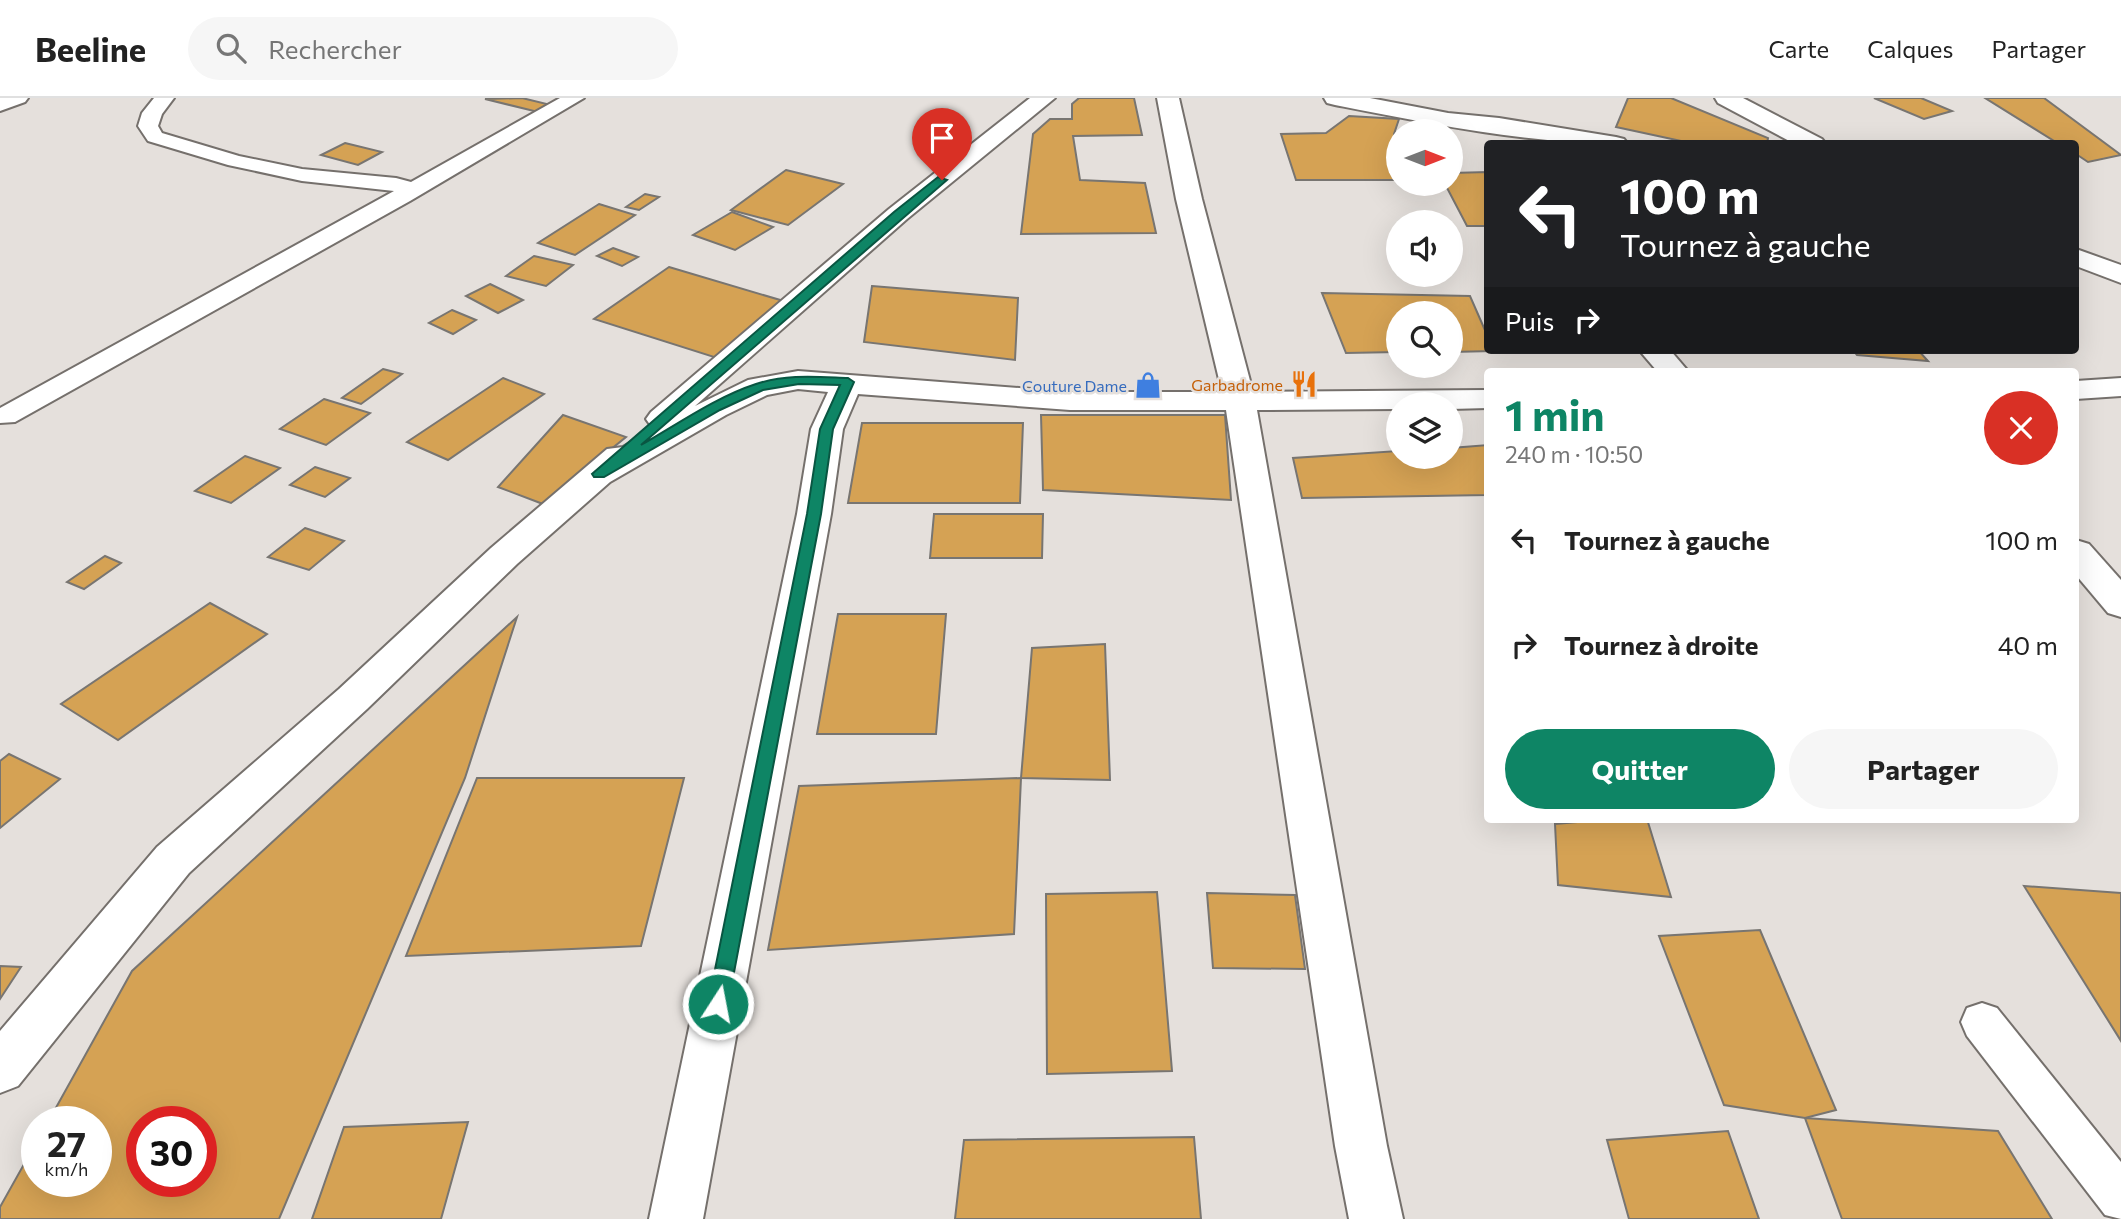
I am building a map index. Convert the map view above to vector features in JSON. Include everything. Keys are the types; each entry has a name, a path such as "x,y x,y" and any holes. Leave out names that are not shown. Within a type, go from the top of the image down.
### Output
{"street":[{"path":"0,1069 173,860 353,699 504,556 898,214 1044,98"},
{"path":"1168,98 1189,199 1240,401 1361,1146 1376,1219"},
{"path":"1335,98 1505,134 1572,140"},
{"path":"1726,98 1806,140"},
{"path":"2079,258 2121,275"},
{"path":"1658,354 1670,368"},
{"path":"599,474 715,408 760,387 799,380 1070,401 1484,399"},
{"path":"676,1219 811,527 827,429 848,382"},
{"path":"2079,390 2121,387"},
{"path":"2079,555 2121,604"}],"lane":[{"path":"0,105 18,98"},
{"path":"164,98 152,113 148,126 155,137 271,169 396,184 407,188 402,196"},
{"path":"2,417 574,98"},
{"path":"1982,1022 2121,1199"}],"building":[{"path":"522,98 551,105 538,112 485,99"},
{"path":"1079,98 1134,98 1142,135 1073,136 1080,180 1145,183 1156,233 1021,234 1033,134 1050,119 1072,119 1072,104"},
{"path":"1628,98 1671,98 1768,138 1676,140 1616,127"},
{"path":"1874,98 1921,98 1952,111 1924,119"},
{"path":"1985,98 2044,98 2121,155 2088,162 2079,156 2079,140 2053,140"},
{"path":"1349,116 1399,119 1386,119 1386,180 1296,180 1281,134 1326,133"},
{"path":"345,143 382,152 358,165 321,155"},
{"path":"786,170 843,184 788,225 731,210"},
{"path":"1484,172 1484,226 1467,226 1463,210 1459,210 1451,196 1463,196 1463,173"},
{"path":"645,194 659,197 639,210 626,207"},
{"path":"599,204 635,215 575,255 538,243"},
{"path":"732,212 773,227 735,250 693,235"},
{"path":"613,248 638,257 622,266 597,256"},
{"path":"534,256 573,265 546,286 506,276"},
{"path":"669,267 787,302 717,358 594,319"},
{"path":"490,284 523,300 498,313 466,296"},
{"path":"872,286 1018,298 1015,360 864,342"},
{"path":"1322,293 1470,296 1484,328 1484,351 1463,352 1463,301 1386,301 1386,352 1346,353"},
{"path":"452,310 476,320 453,334 429,323"},
{"path":"1922,354 1928,361 1857,355"},
{"path":"383,369 402,374 361,404 342,398"},
{"path":"503,378 544,394 448,460 407,442"},
{"path":"324,399 370,413 326,445 280,429"},
{"path":"563,415 626,437 543,504 498,487"},
{"path":"1041,415 1225,415 1231,500 1043,490"},
{"path":"862,423 1023,423 1020,503 848,503"},
{"path":"1484,445 1484,495 1302,498 1293,458 1386,452 1386,469 1463,469 1463,447"},
{"path":"245,456 280,468 231,503 195,491"},
{"path":"315,467 350,478 325,497 290,485"},
{"path":"934,514 1043,514 1042,558 930,558"},
{"path":"305,528 344,541 309,570 268,557"},
{"path":"105,556 121,563 84,589 67,582"},
{"path":"210,603 267,634 118,740 61,704"},
{"path":"838,614 946,614 936,734 817,734"},
{"path":"517,617 465,778 279,1219 0,1219 0,1207 21,1170 21,1197 112,1197 112,1106 57,1106 132,971"},
{"path":"1105,644 1110,780 1021,778 1032,648"},
{"path":"9,754 60,779 0,828 0,761"},
{"path":"477,778 684,778 641,946 406,956"},
{"path":"1021,778 1014,934 768,950 799,786"},
{"path":"1648,823 1671,897 1558,885 1555,824"},
{"path":"2024,886 2121,893 2121,1041"},
{"path":"1157,892 1172,1071 1047,1074 1046,894"},
{"path":"1207,893 1295,895 1305,969 1213,968"},
{"path":"1760,930 1836,1110 1805,1118 1724,1105 1659,936"},
{"path":"0,966 21,967 0,999"},
{"path":"1805,1118 1998,1131 2052,1219 1842,1219"},
{"path":"468,1122 441,1219 312,1219 344,1127"},
{"path":"1728,1131 1759,1219 1629,1219 1607,1140"},
{"path":"1194,1137 1201,1219 955,1219 964,1140"}],"place":[{"name":"Garbadrome","path":"1304,384"},
{"name":"Couture Dame","path":"1148,385"}],"route":[{"path":"718,1004 814,514 827,429 848,382 799,380 760,387 715,408 599,474 898,214 942,180"}]}
